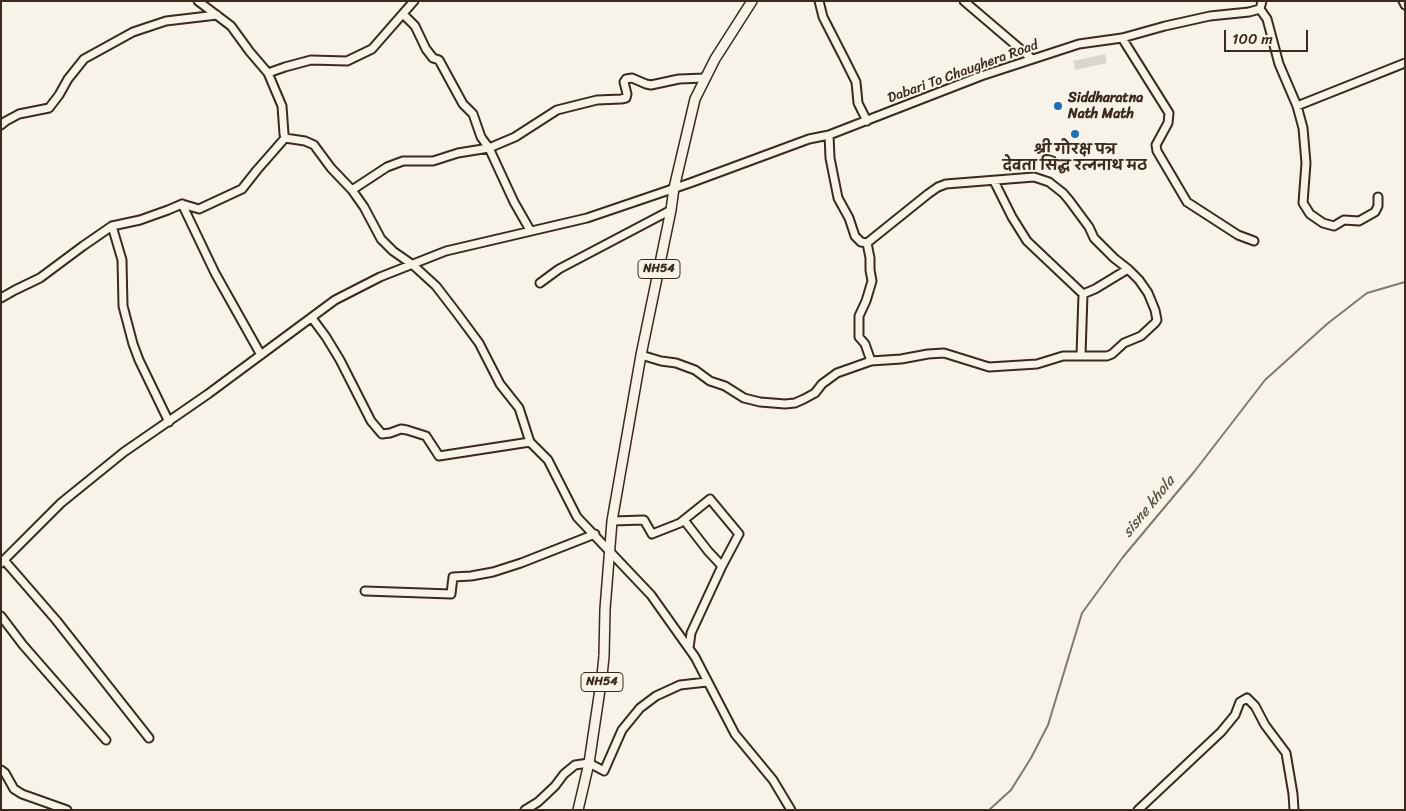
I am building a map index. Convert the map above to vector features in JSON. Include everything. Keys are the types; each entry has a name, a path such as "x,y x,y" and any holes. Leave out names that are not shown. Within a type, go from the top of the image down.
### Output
{"main road":[{"name":"NH54","path":"578,810 589,763 604,656 605,609 612,520 641,355 674,188 695,99 715,59 752,1"}],"street":[{"path":"198,1 231,26 268,73 282,106 286,138"},
{"path":"268,73 311,60 347,61 372,49 414,1"},
{"path":"819,1 823,17 856,82 858,102 866,121"},
{"path":"964,1 1032,59"},
{"path":"1262,1 1260,9 1267,19 1278,64 1297,106 1303,128 1306,163 1303,203 1310,214 1323,223 1334,226 1344,220 1359,221 1375,212 1378,206 1378,196"},
{"path":"1403,1 1405,5"},
{"name":"Dabari To Chaughera Road","path":"3,561 62,503 124,452 335,300 380,277 446,251 587,218 866,121 981,76 1079,44 1122,38 1210,16 1260,9"},
{"path":"403,14 415,26 426,49 433,58 439,60 463,104 473,114 481,137 489,148 514,202 530,230"},
{"path":"1,124 19,114 49,108 84,59 133,32 166,21 217,15"},
{"path":"1122,38 1168,113 1168,123 1156,145 1157,151 1187,202 1238,235 1254,241"},
{"path":"1297,106 1405,63"},
{"path":"352,190 387,167 403,161 433,161 458,153 489,148 515,137 557,110 597,100 626,98 624,82 626,79 632,78 651,85 679,79 706,78"},
{"path":"641,355 676,363 695,370 710,381 725,386 744,398 760,402 785,404 794,403 815,393 822,384 837,373 871,361 944,353 989,367 1037,364 1063,356 1107,356 1124,343 1141,336 1155,324 1157,320 1155,310 1140,280 1094,238 1089,227 1069,200 1049,182 1034,178 956,183 938,187 867,243 861,242 856,236 838,198 830,158 829,134"},
{"path":"286,138 305,141 314,145 331,168 352,190 364,207 381,239 436,286 456,312 479,344 500,384 519,408 530,442 548,460 577,517 651,595 689,648 735,734 773,780 791,810"},
{"path":"1,298 40,278 112,226 168,210 182,204 200,209 242,190 286,138"},
{"path":"994,181 1012,217 1027,241 1083,294 1081,355"},
{"path":"182,204 215,273 261,355"},
{"path":"540,282 559,269 671,210"},
{"path":"112,226 122,260 123,306 139,360 168,422"},
{"path":"867,243 872,281 859,316 858,324 859,336 865,344 871,361"},
{"path":"1083,294 1128,269"},
{"path":"312,318 340,360 360,403 382,434 390,434 401,429 426,436 439,456 530,442"},
{"path":"612,520 644,520 652,534 680,523 710,499 739,534 691,632 689,648"},
{"path":"684,520 722,566"},
{"path":"365,591 451,594 453,577 493,572 595,534"},
{"path":"3,561 56,620 149,738"},
{"path":"1,616 106,740"},
{"path":"525,810 538,802 576,764 589,763 604,771 622,730 640,708 656,696 680,685 707,682"},
{"path":"1138,810 1140,806 1221,732 1235,714 1240,702 1247,698 1255,706 1265,725 1286,753 1294,810"},
{"path":"1,770 5,773 14,789 22,794 67,810"}],"shaded area":[{"path":"1105,54 1107,63 1075,70 1073,61"}],"waterway":[{"name":"sisne khola","path":"989,810 1011,790 1031,758 1048,725 1082,613 1123,557 1194,472 1265,380 1327,324 1367,293 1405,282"}],"place":[{"name":"Siddharatna Nath Math","path":"1058,106"},
{"name":"श्री गोरक्ष पत्र देवता सिद्ध रत्ननाथ मठ","path":"1075,134"}]}
